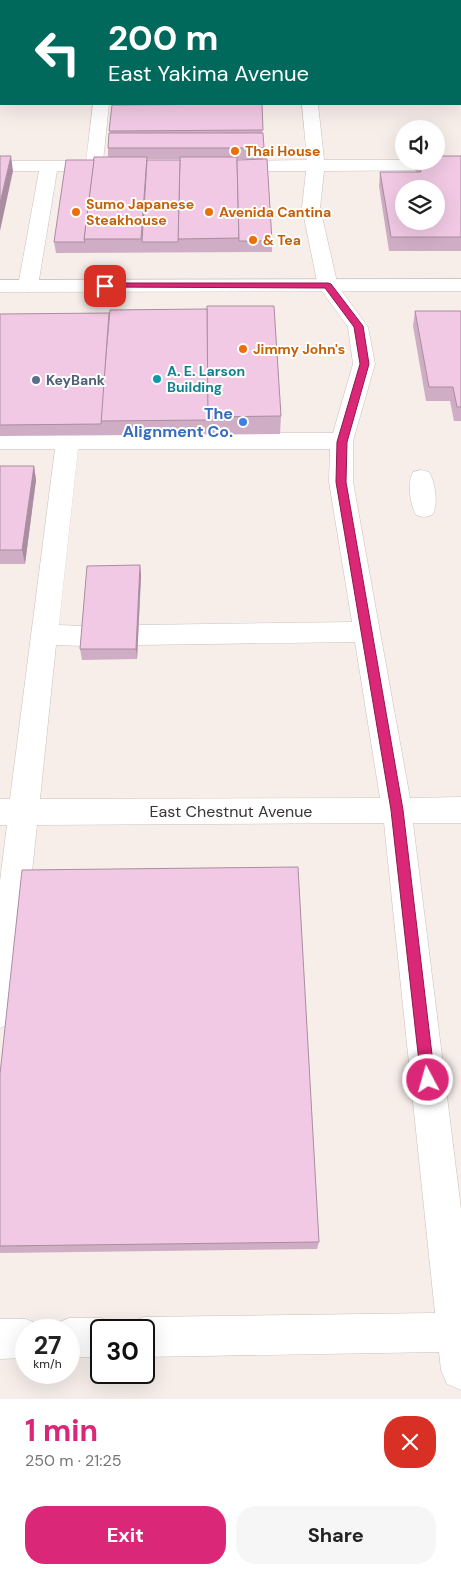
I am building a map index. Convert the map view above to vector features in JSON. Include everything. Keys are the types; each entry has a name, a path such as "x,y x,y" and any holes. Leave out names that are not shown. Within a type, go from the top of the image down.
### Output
{"street":[{"path":"94,166 101,105"},
{"path":"310,105 316,166 311,208 328,286 358,326 364,364 342,442 342,487 397,810 461,1370"},
{"path":"210,166 461,165"},
{"path":"0,166 123,166"},
{"path":"28,286 49,166"},
{"path":"0,286 461,285"},
{"path":"0,441 342,442"},
{"path":"0,1012 12,812 45,634 67,441"},
{"path":"421,478 424,509"},
{"path":"138,635 366,632"},
{"path":"45,634 83,636"},
{"name":"East Chestnut Avenue","path":"12,812 461,810"},
{"path":"155,1337 457,1332"},
{"path":"0,1339 15,1339"}],"building":[{"path":"112,105 262,105 263,130 109,131"},
{"path":"109,133 263,133 264,148 108,148"},
{"path":"0,156 11,156 0,203"},
{"path":"445,156 461,156 461,237 391,237 380,172 421,172 420,170 445,170"},
{"path":"94,157 147,157 141,239 84,239"},
{"name":"Avenida Cantina","path":"180,157 237,157 239,238 178,239"},
{"path":"267,159 272,241 239,241 237,160"},
{"name":"Sumo Japanese Steakhouse","path":"66,160 94,160 85,242 54,242"},
{"path":"147,160 180,160 178,242 142,242"},
{"path":"207,306 274,306 281,416 207,417"},
{"name":"A. E. Larson Building","path":"207,309 208,420 100,421 110,310"},
{"path":"415,311 461,311 461,407 457,407 453,387 429,387"},
{"name":"KeyBank","path":"109,313 101,424 0,425 0,314"},
{"path":"0,466 34,466 22,550 0,550"},
{"path":"140,565 136,649 80,649 87,566"},
{"path":"298,867 319,1242 0,1246 0,1074 22,870"}],"place":[{"name":"Thai House","path":"235,151"},
{"name":"Sumo Japanese Steakhouse","path":"76,212"},
{"name":"Avenida Cantina","path":"209,212"},
{"name":"& Tea","path":"253,240"},
{"name":"Jimmy John's","path":"243,349"},
{"name":"A. E. Larson Building","path":"157,379"},
{"name":"KeyBank","path":"36,380"},
{"name":"The Alignment Co.","path":"243,422"}],"route":[{"path":"105,286 328,286 358,326 364,364 342,442 341,482 397,810 428,1080"}]}
